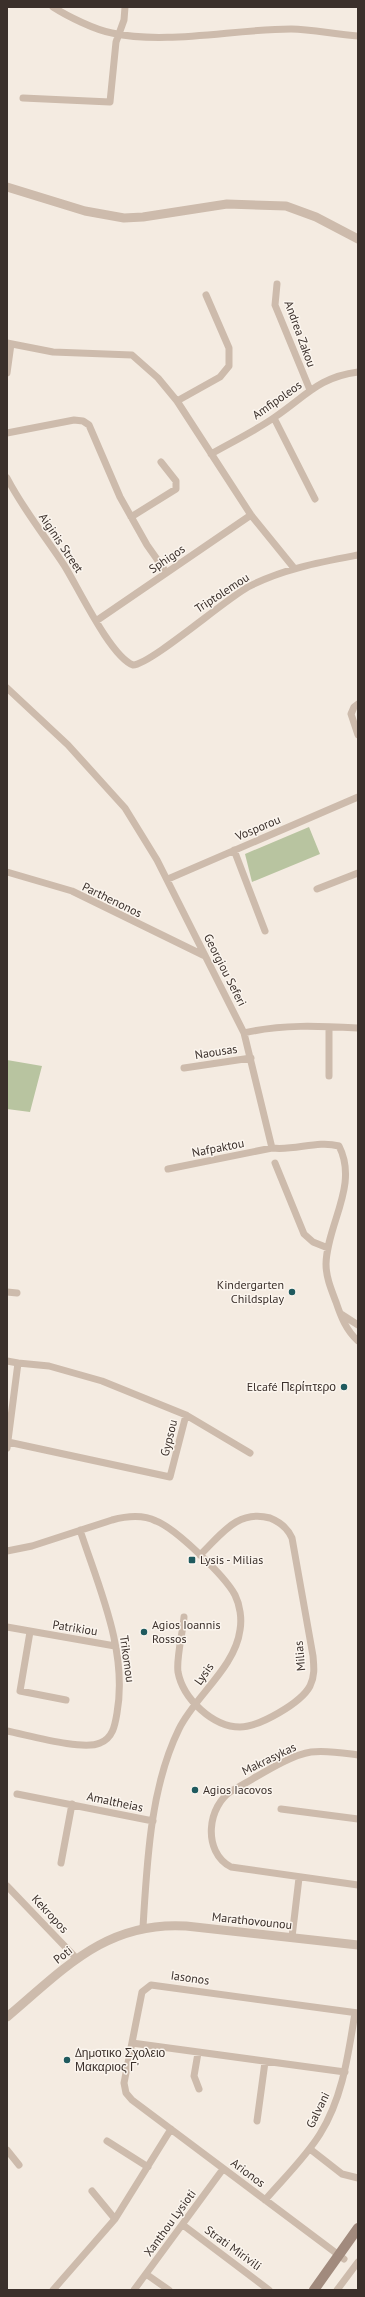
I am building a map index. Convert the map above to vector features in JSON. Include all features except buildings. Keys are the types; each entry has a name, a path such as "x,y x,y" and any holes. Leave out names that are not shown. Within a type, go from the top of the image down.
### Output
{"main road":[{"path":"321,2290 358,2228"},
{"path":"314,2290 358,2240"}],"street":[{"path":"53,7 110,33 118,34 183,36 241,30 293,29 358,36"},
{"path":"23,98 103,103 110,102 118,34 124,20 125,7"},
{"path":"7,187 85,211 124,218 143,217 226,204 286,206 316,217 358,239"},
{"name":"Andrea Zakou","path":"277,284 275,305 310,390"},
{"path":"177,401 220,377 229,366 228,348 206,295"},
{"path":"7,373 9,343 53,352 132,355 158,378 177,401 251,515 294,568"},
{"name":"Amfipoleos","path":"211,454 274,418 310,390 334,377 358,372"},
{"path":"274,418 314,499"},
{"path":"7,433 74,420 86,423 94,431 112,480 131,517 147,545 166,572"},
{"path":"131,517 176,489 176,481 161,462"},
{"name":"Aiginis Street","path":"7,478 17,496 64,564 86,607 96,622 120,656 132,665"},
{"name":"Sphigos","path":"96,622 166,572 251,515"},
{"name":"Triptolemou","path":"132,665 148,659 217,607 248,588 294,568 358,555"},
{"name":"Georgiou Seferi","path":"7,688 68,745 125,808 168,879 244,1033 272,1148"},
{"path":"358,704 354,707 351,714 358,735"},
{"name":"Vosporou","path":"168,879 358,797"},
{"path":"234,850 265,931"},
{"name":"Parthenonos","path":"7,872 72,892 205,956"},
{"path":"317,889 358,873"},
{"path":"329,1076 330,1027"},
{"path":"244,1033 264,1028 358,1028"},
{"name":"Naousas","path":"184,1068 251,1058"},
{"path":"272,1148 286,1150 329,1143 339,1146 346,1164 346,1178 343,1196 328,1248 326,1263 328,1279 346,1329 358,1341"},
{"name":"Nafpaktou","path":"168,1169 272,1148"},
{"path":"275,1163 304,1234 313,1242 328,1248"},
{"path":"7,1292 17,1293"},
{"path":"339,1310 346,1318 358,1325"},
{"name":"Gypsou","path":"7,1361 49,1366 102,1381 186,1416 170,1478 8,1445"},
{"path":"8,1445 18,1363"},
{"path":"186,1416 250,1453"},
{"name":"Lysis","path":"7,1551 24,1548 126,1517 144,1517 162,1523 200,1555 230,1587 238,1602 241,1620 236,1646 196,1706 180,1727 167,1754 153,1821 147,1860 143,1927"},
{"name":"Milias","path":"184,1617 178,1670 182,1683 196,1706 228,1726 249,1726 271,1717 300,1699 309,1687 314,1667 292,1538 284,1527 268,1518 243,1517 232,1524 200,1555"},
{"name":"Trikomou","path":"7,1732 82,1745 95,1745 105,1741 113,1730 120,1695 120,1676 110,1621 80,1530"},
{"name":"Patrikiou","path":"7,1627 115,1646"},
{"path":"30,1632 20,1691 66,1700"},
{"name":"Makrasykas","path":"358,1755 326,1751 304,1754 228,1792 216,1808 212,1837 214,1848 222,1862 236,1869 358,1885"},
{"name":"Amaltheias","path":"17,1794 153,1821"},
{"name":"Amaltheias","path":"61,1863 72,1804"},
{"path":"281,1809 358,1819"},
{"path":"292,1937 299,1878"},
{"name":"Kekropos","path":"7,1886 76,1958"},
{"name":"Marathovounou","path":"143,1927 166,1925 186,1926 358,1945"},
{"name":"Poti","path":"7,2017 76,1958 110,1939 143,1927"},
{"name":"Iasonos","path":"139,2105 129,2098 124,2086 142,1992 152,1985 357,2013"},
{"name":"Galvani","path":"265,2200 310,2149 332,2110 345,2072 357,2013"},
{"path":"132,2044 345,2072"},
{"path":"198,2053 194,2076 195,2085 199,2089"},
{"path":"257,2120 265,2062"},
{"name":"Arionos","path":"139,2105 342,2257"},
{"path":"53,2290 115,2219 171,2129"},
{"path":"107,2141 148,2167"},
{"path":"310,2149 342,2174 358,2178"},
{"path":"7,2150 19,2165"},
{"name":"Xanthou Lysioti","path":"134,2290 184,2225 223,2169"},
{"path":"92,2191 115,2219"},
{"name":"Strati Mirivili","path":"184,2225 269,2290"},
{"path":"337,2290 357,2266"},
{"path":"146,2274 169,2290"}],"green space":[{"path":"309,827 320,854 252,882 245,854"},
{"path":"7,1060 42,1066 30,1112 7,1109"}],"place":[{"name":"Kindergarten Childsplay","path":"292,1292"},
{"name":"Elcafé Περίπτερο","path":"344,1387"},
{"name":"Lysis - Milias","path":"192,1560"},
{"name":"Agios Ioannis Rossos","path":"144,1632"},
{"name":"Agios Iacovos","path":"195,1790"},
{"name":"Δημοτικο Σχολειο Μακαριος Γ'","path":"67,2060"}]}
